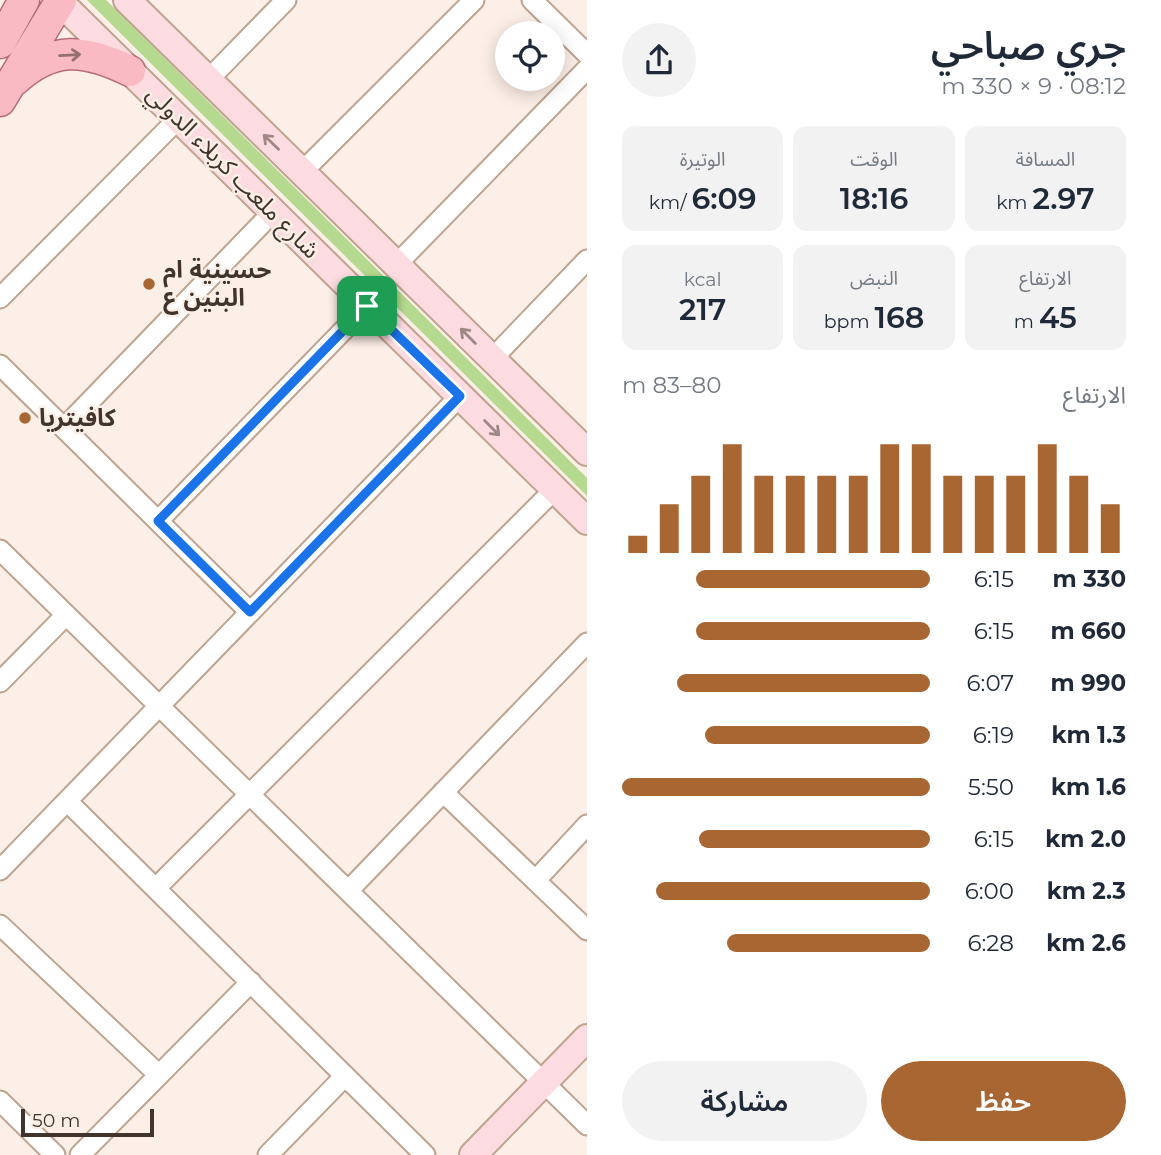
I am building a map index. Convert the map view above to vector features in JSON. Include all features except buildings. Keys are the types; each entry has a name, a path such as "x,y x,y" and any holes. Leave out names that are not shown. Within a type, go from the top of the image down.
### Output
{"main road":[{"path":"0,43 24,0"},
{"name":"شارع ملعب كربلاء الدولي","path":"127,0 586,450"},
{"path":"7,91 59,1"},
{"name":"شارع ملعب كربلاء الدولي","path":"59,1 586,520"},
{"path":"7,91 27,68 61,54 97,56 130,71"},
{"path":"473,1155 587,1038"}],"street":[{"path":"208,80 286,0"},
{"path":"302,172 474,0"},
{"path":"532,0 587,54"},
{"path":"396,265 587,69"},
{"path":"0,298 178,119"},
{"path":"64,428 273,212"},
{"path":"492,359 587,260"},
{"path":"158,521 367,306"},
{"path":"0,365 250,612"},
{"path":"0,870 460,396"},
{"path":"156,888 554,491"},
{"path":"0,550 587,1125"},
{"path":"0,682 66,615"},
{"path":"348,891 587,643"},
{"path":"443,792 587,930"},
{"path":"67,801 425,1155"},
{"path":"536,880 587,825"},
{"path":"0,925 159,1075"},
{"path":"80,1155 251,982"},
{"path":"268,1155 345,1076"},
{"path":"0,1101 55,1155"}],"green space":[{"path":"87,0 106,0 587,478 587,496"}],"place":[{"name":"حسينية ام البنين ع","path":"149,284"},
{"name":"كافيتريا","path":"25,418"}],"route":[{"path":"367,306 460,396 250,612 158,521 367,306"}]}
